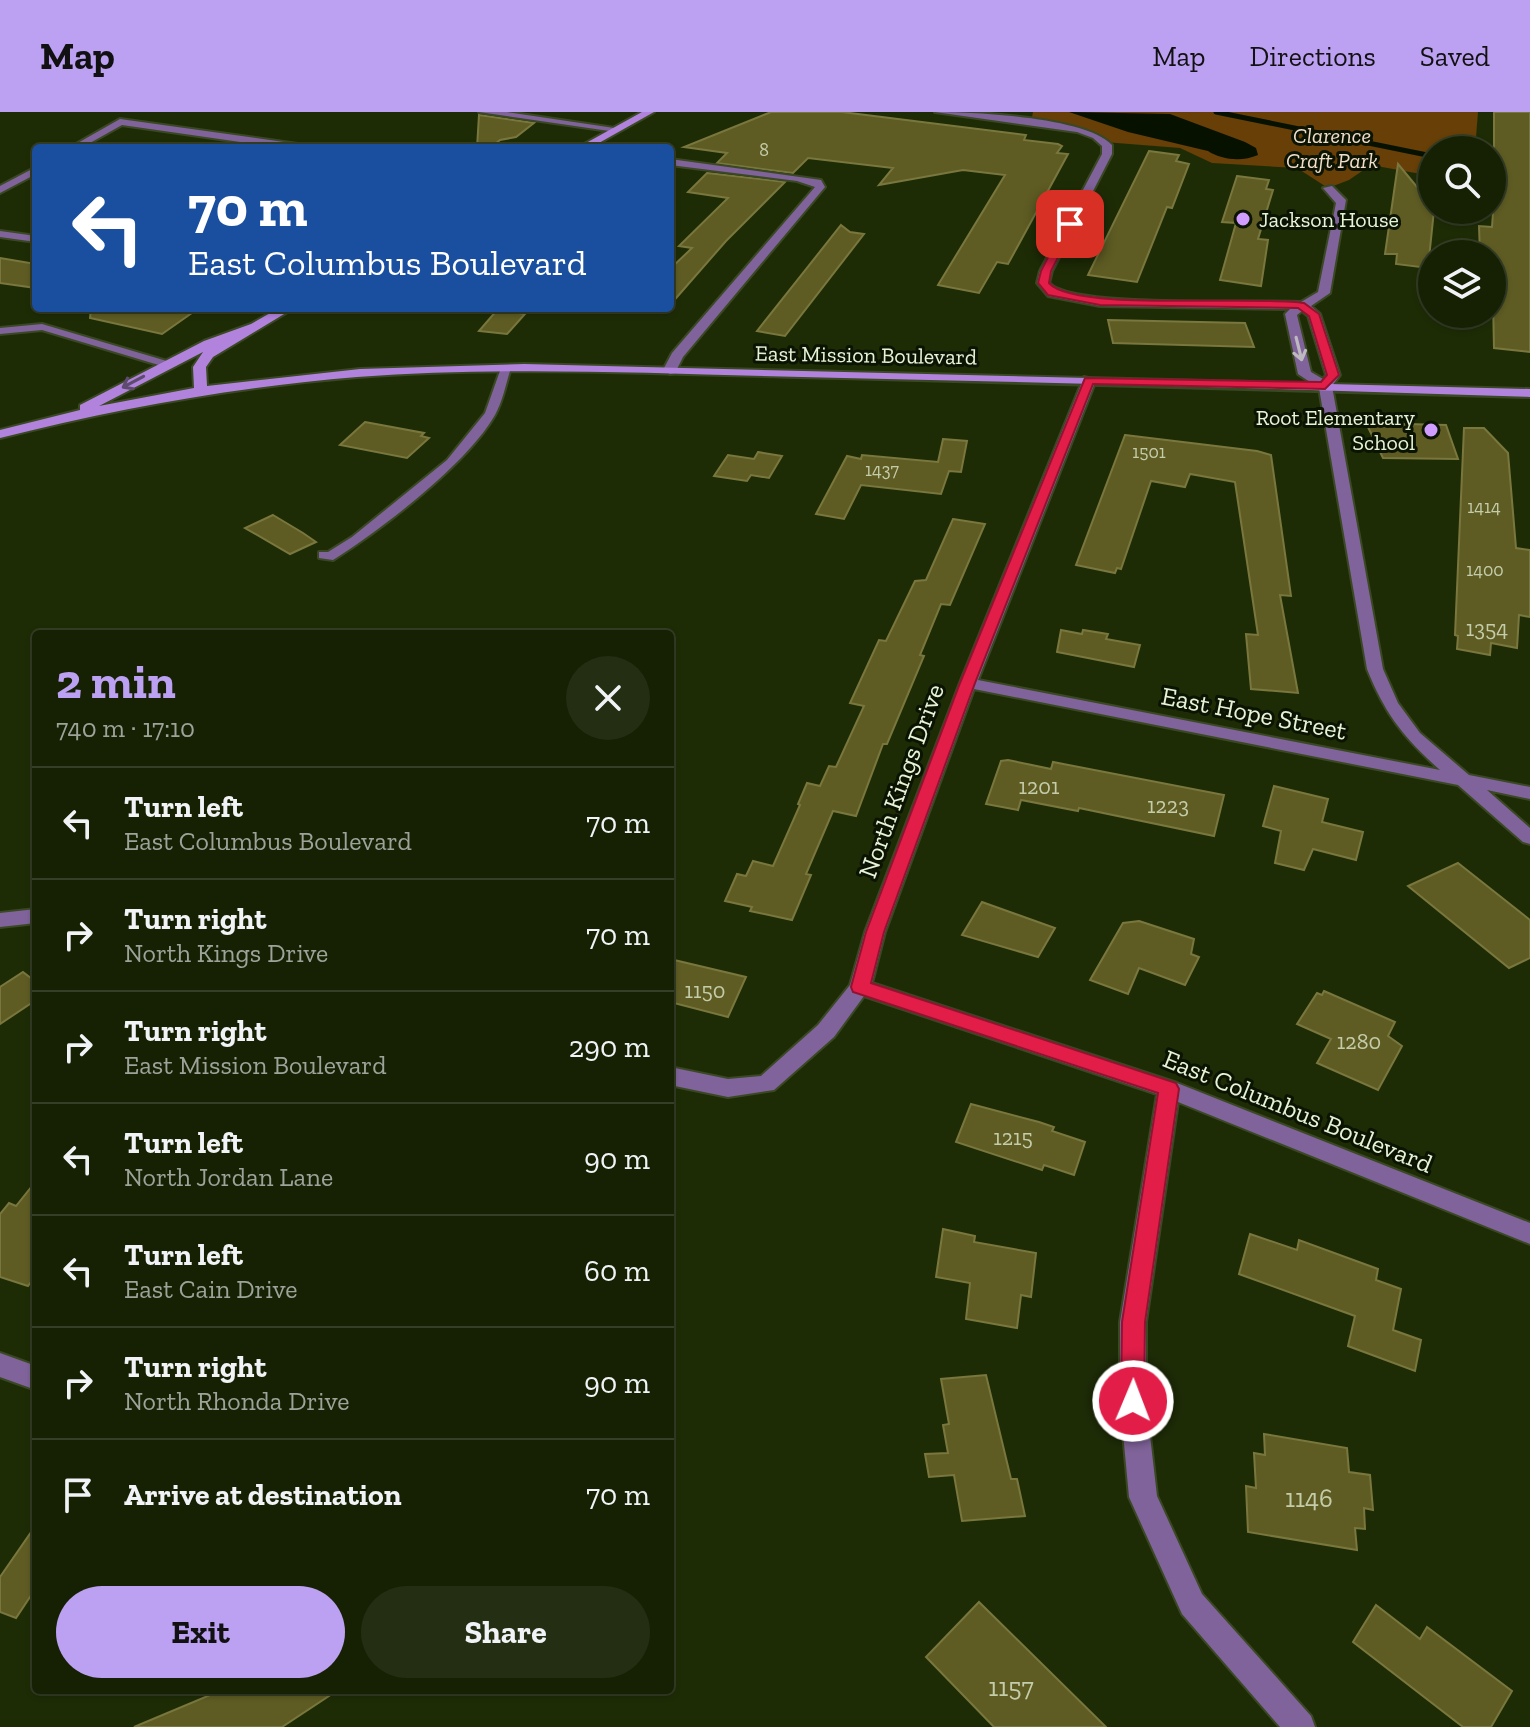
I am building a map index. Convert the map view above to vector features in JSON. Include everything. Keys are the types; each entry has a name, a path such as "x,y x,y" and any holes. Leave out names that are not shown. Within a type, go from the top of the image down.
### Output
{"main road":[{"path":"589,144 649,112"},
{"path":"201,392 197,372 200,362 281,312"},
{"path":"0,434 66,417 166,364 254,327"},
{"name":"East Mission Boulevard","path":"66,417 201,392 366,373 506,368 1530,393"}],"street":[{"path":"484,112 616,129"},
{"path":"940,112 1053,124 1097,136 1107,145 1107,154 1046,271 1043,283 1052,293 1100,302 1300,305 1315,301 1324,293 1342,202 1328,188"},
{"path":"81,144 120,122 277,144"},
{"path":"670,370 677,356 818,191 817,182 674,163"},
{"path":"0,190 32,172"},
{"path":"0,234 32,238"},
{"path":"1300,305 1291,314 1305,374 1325,386"},
{"path":"1300,305 1314,314 1333,375 1325,386 1375,669 1390,704 1414,737 1530,838"},
{"name":"North Kings Drive","path":"674,1077 728,1088 766,1084 826,1031 860,987 875,932 968,683 1089,380"},
{"name":"East Hope Street","path":"968,683 1530,793"},
{"path":"0,920 32,916"},
{"name":"East Columbus Boulevard","path":"860,987 1169,1089 1530,1234"},
{"path":"1169,1089 1133,1322 1133,1401 1143,1497 1192,1604 1300,1727"},
{"path":"0,1365 32,1377"}],"lane":[{"path":"0,331 42,327 166,364"},
{"path":"323,555 329,557 356,540 451,462 490,414 506,368"}],"green space":[{"name":"Clarence Craft Park","path":"1033,112 1478,112 1476,136 1418,136 1418,173 1371,165 1349,180 1328,188 1297,168 1212,163 1180,148 1104,142 1097,136 1031,122"}],"shaded area":[{"path":"1069,112 1170,114 1245,142 1256,148 1258,155 1245,159 1226,158 1128,132"}],"building":[{"path":"771,112 842,112 1026,135 1024,140 1058,144 1062,146 1057,153 1068,154 1008,264 997,262 979,293 938,285 1005,175 963,170 879,185 893,168 808,158 793,173 717,163 727,153 684,147"},
{"path":"1494,112 1530,112 1530,352 1494,348 1494,328 1506,328 1506,240 1480,240 1479,226 1506,224 1506,136 1494,136"},
{"path":"479,115 534,123 516,137 495,144 477,144"},
{"path":"1149,151 1179,155 1176,161 1189,164 1172,208 1167,207 1137,282 1088,275"},
{"path":"1398,164 1418,187 1418,224 1433,224 1431,240 1418,240 1418,267 1396,264 1397,254 1385,254"},
{"path":"707,173 785,182 726,241 674,300 674,265 692,248 679,246 728,198 688,192"},
{"path":"1237,176 1269,180 1266,189 1273,190 1258,239 1268,240 1261,286 1220,280 1236,223 1222,222"},
{"path":"841,225 850,232 864,234 785,336 757,331"},
{"path":"0,258 32,263 32,287 0,283"},
{"path":"91,312 193,312 162,334 90,318"},
{"path":"495,312 525,314 507,334 479,331"},
{"path":"1108,320 1245,323 1254,347 1113,343"},
{"path":"365,422 424,433 421,436 429,438 407,458 340,445"},
{"path":"1366,423 1446,425 1458,459 1383,458"},
{"path":"1464,428 1484,428 1508,453 1516,548 1530,550 1530,617 1519,615 1517,648 1491,643 1490,655 1457,649 1458,636 1455,635"},
{"path":"1125,435 1271,455 1291,596 1280,595 1298,693 1251,689 1246,634 1258,635 1235,482 1190,474 1185,487 1151,481 1121,569 1117,568 1115,573 1076,565"},
{"path":"943,439 967,441 961,472 949,471 941,494 861,485 844,519 816,514 847,456 938,462"},
{"path":"758,452 782,456 769,478 751,475 747,481 714,476 728,455 754,459"},
{"path":"273,515 316,542 290,554 245,528"},
{"path":"953,519 985,524 950,605 941,604 920,655 924,656 887,744 883,744 856,816 833,811 806,874 811,875 792,920 750,911 752,907 725,901 737,874 746,876 753,861 773,866 807,783 820,786 829,766 836,767 864,706 850,703 879,640 886,641 915,581 926,580"},
{"path":"1061,630 1108,634 1106,639 1140,645 1134,667 1057,652"},
{"path":"1001,761 1051,769 1053,762 1224,795 1214,836 1079,808 1078,811 1021,800 1018,810 986,804"},
{"path":"1274,786 1328,799 1322,822 1363,832 1356,860 1313,849 1304,870 1275,863 1281,831 1263,826"},
{"path":"1458,863 1530,920 1530,958 1509,968 1408,886"},
{"path":"982,902 1055,928 1038,957 962,935"},
{"path":"1139,921 1194,939 1191,954 1199,957 1185,985 1139,968 1128,994 1090,980 1123,923"},
{"path":"674,960 746,977 728,1017 674,1003"},
{"path":"23,972 32,979 32,1003 0,1024 0,987"},
{"path":"1324,991 1395,1022 1388,1036 1402,1046 1378,1090 1317,1063 1331,1039 1297,1024 1317,993 1322,995"},
{"path":"971,1104 1054,1127 1052,1131 1085,1142 1074,1175 1044,1165 1042,1170 956,1142"},
{"path":"32,1186 32,1280 28,1286 0,1277 0,1214 9,1203 16,1206"},
{"path":"943,1229 975,1236 974,1242 1036,1253 1031,1297 1021,1295 1017,1328 966,1319 970,1283 936,1277"},
{"path":"1250,1234 1297,1250 1299,1240 1378,1269 1376,1280 1401,1289 1393,1330 1421,1340 1415,1371 1348,1346 1355,1316 1239,1274"},
{"path":"986,1375 1011,1479 1017,1479 1025,1516 962,1521 954,1475 929,1477 925,1454 948,1453 943,1425 949,1424 941,1379"},
{"path":"1264,1434 1347,1448 1349,1472 1370,1475 1373,1510 1364,1508 1365,1529 1355,1528 1357,1550 1248,1532 1246,1486 1256,1488 1254,1453 1265,1455"},
{"path":"32,1531 32,1594 16,1618 0,1612 0,1577"},
{"path":"979,1602 1106,1727 994,1727 926,1657"},
{"path":"1376,1605 1420,1639 1427,1627 1512,1691 1491,1727 1463,1727 1353,1642"},
{"path":"212,1694 332,1694 282,1727 134,1727"}],"waterway":[{"path":"1216,112 1418,153"},
{"path":"1506,166 1530,170"}],"place":[{"name":"Jackson House","path":"1243,219"},
{"name":"Root Elementary School","path":"1431,430"}],"route":[{"path":"1070,224 1046,271 1043,283 1052,293 1100,302 1300,305 1314,314 1333,375 1325,386 1089,380 968,683 875,932 860,987 1169,1089 1133,1322 1133,1401"}]}
